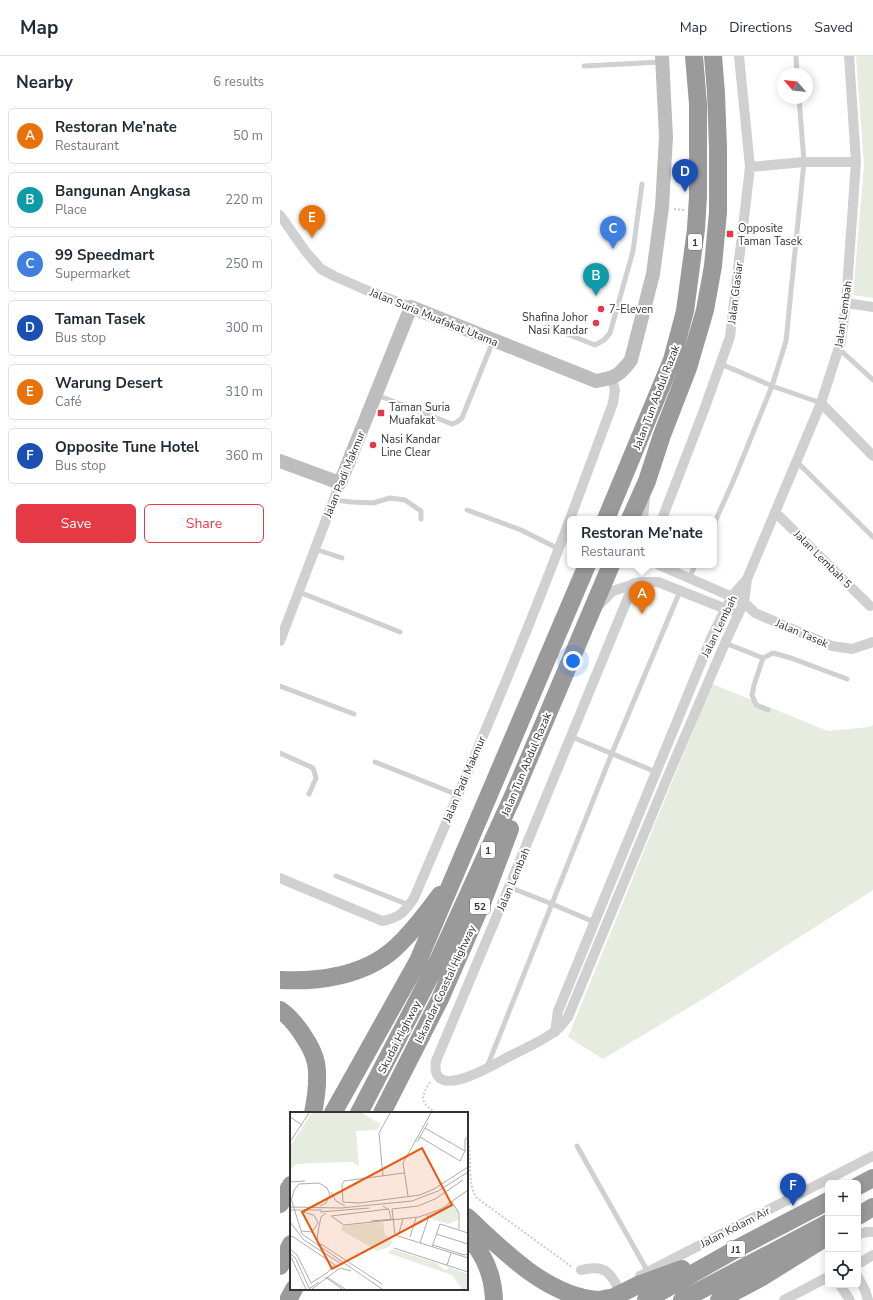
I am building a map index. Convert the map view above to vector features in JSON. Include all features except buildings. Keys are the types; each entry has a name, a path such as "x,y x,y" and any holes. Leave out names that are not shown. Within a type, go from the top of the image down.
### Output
{"highway":[{"name":"Jalan Tun Abdul Razak","path":"607,516 672,360 685,311 693,260 697,211 698,104 694,56"},
{"name":"Jalan Tun Abdul Razak","path":"631,516 647,481 662,435 688,368 705,310 713,266 718,212 718,157 713,56"},
{"name":"Jalan Tun Abdul Razak","path":"461,858 586,568"},
{"name":"Jalan Tun Abdul Razak","path":"438,962 513,796 610,568"},
{"name":"Iskandar Coastal Highway","path":"383,1112 440,999 482,903 523,797 537,738"},
{"name":"1","path":"280,980 309,980 341,976 378,960 393,950 441,894 461,858"},
{"path":"334,1112 418,961 451,886 461,858"},
{"name":"Skudai Highway","path":"360,1112 438,962"},
{"path":"280,1010 286,1013 305,1037 316,1063 316,1100 313,1112"},
{"path":"394,1112 406,1066"},
{"path":"861,1184 873,1178"},
{"path":"280,1204 290,1187"},
{"name":"J1","path":"646,1300 738,1248 825,1203"},
{"path":"861,1208 873,1203"},
{"path":"861,1214 873,1206"},
{"path":"468,1218 515,1260 549,1284 574,1296 599,1300 614,1297 619,1290 638,1286 738,1248"},
{"name":"J1","path":"682,1300 825,1225"},
{"path":"468,1237 482,1254 488,1268 493,1285 494,1300"},
{"path":"718,1300 762,1277 825,1238"},
{"path":"280,1266 290,1246"},
{"path":"288,1300 293,1290"}],"street":[{"name":"Jalan Glasiar","path":"663,516 721,364 730,336 750,167 739,56"},
{"name":"Jalan Lembah","path":"634,583 510,887 436,1061 436,1072 443,1080 452,1081 467,1078 486,1069 555,1032 568,1017 668,776 744,602 747,579 821,403 841,341 846,303 856,162 849,56"},
{"path":"612,379 623,372 631,360 653,274 662,207 666,137 662,59"},
{"path":"750,167 804,162 856,162"},
{"name":"Jalan Suria Muafakat Utama","path":"280,215 306,252 321,268 334,276 596,381 612,379"},
{"path":"846,303 873,307"},
{"name":"Jalan Padi Makmur","path":"280,641 340,483 411,307"},
{"name":"Jalan Padi Makmur","path":"571,516 613,403 615,390 612,379"},
{"path":"821,403 873,456"},
{"path":"280,461 301,470 340,483"},
{"path":"643,516 647,481"},
{"name":"Jalan Lembah 5","path":"775,512 870,606"},
{"name":"Jalan Padi Makmur","path":"280,878 382,921 392,919 400,915 409,905 414,898 458,795 549,576 567,527"},
{"name":"Jalan Tasek","path":"665,568 732,596 744,602 755,613 832,646 852,649 873,642"},
{"name":"Jalan Lembah","path":"555,1032 558,1011 712,636 732,596 747,579"},
{"name":"Jalan Tasek","path":"588,620 613,591 634,583 658,582 739,614 755,613"},
{"path":"656,772 668,776"},
{"path":"594,922 606,927"},
{"name":"Jalan Kolam Air","path":"619,1290 648,1272 873,1156"},
{"path":"861,1233 873,1232"},
{"path":"798,1256 825,1245"},
{"path":"861,1262 873,1255"},
{"path":"577,1268 597,1267 606,1270 619,1290"},
{"path":"784,1300 825,1279"},
{"path":"861,1283 868,1300"},
{"path":"842,1288 850,1300"}],"lane":[{"path":"796,56 797,68"},
{"path":"584,66 662,59"},
{"path":"717,517 772,386 786,341 804,162 799,104"},
{"path":"547,326 595,345 604,340 610,333 633,250 642,184"},
{"path":"376,395 439,420 452,424 457,422 462,418 493,340"},
{"path":"839,349 873,380"},
{"path":"721,364 772,386 821,403"},
{"path":"796,461 873,537"},
{"path":"334,500 351,502 373,502 390,498 405,500 421,510 421,519"},
{"path":"467,510 521,530 559,549"},
{"path":"315,549 342,558"},
{"path":"689,579 694,568"},
{"path":"486,1069 612,753 680,590"},
{"path":"298,592 400,632"},
{"path":"725,643 763,658"},
{"path":"768,710 756,705 752,695 763,658 773,653 791,658 847,679"},
{"path":"280,686 354,714"},
{"path":"572,737 656,772"},
{"path":"280,753 313,768 316,778 309,794"},
{"path":"376,762 458,795"},
{"path":"336,876 409,905"},
{"path":"510,887 594,922"},
{"path":"577,1146 648,1272"}],"path":[{"path":"662,207 697,211"},
{"path":"435,1112 426,1106 423,1096 436,1072"},
{"path":"468,1144 472,1189 477,1198 577,1268"}],"shaded area":[{"path":"856,56 873,56 873,298 853,295 864,166"},
{"path":"712,684 828,731 869,727 873,725 873,890 708,996 603,1059 568,1037"}],"place":[{"name":"Taman Tasek","path":"685,192"},
{"name":"Opposite Taman Tasek","path":"730,234"},
{"name":"Warung Desert","path":"312,238"},
{"name":"99 Speedmart","path":"613,249"},
{"name":"Bangunan Angkasa","path":"596,296"},
{"name":"7-Eleven","path":"601,309"},
{"name":"Shafina Johor Nasi Kandar","path":"596,323"},
{"name":"Taman Suria Muafakat","path":"381,413"},
{"name":"Nasi Kandar Line Clear","path":"373,445"},
{"name":"Restoran Me’nate","path":"642,614"},
{"name":"Opposite Tune Hotel","path":"793,1206"}]}
